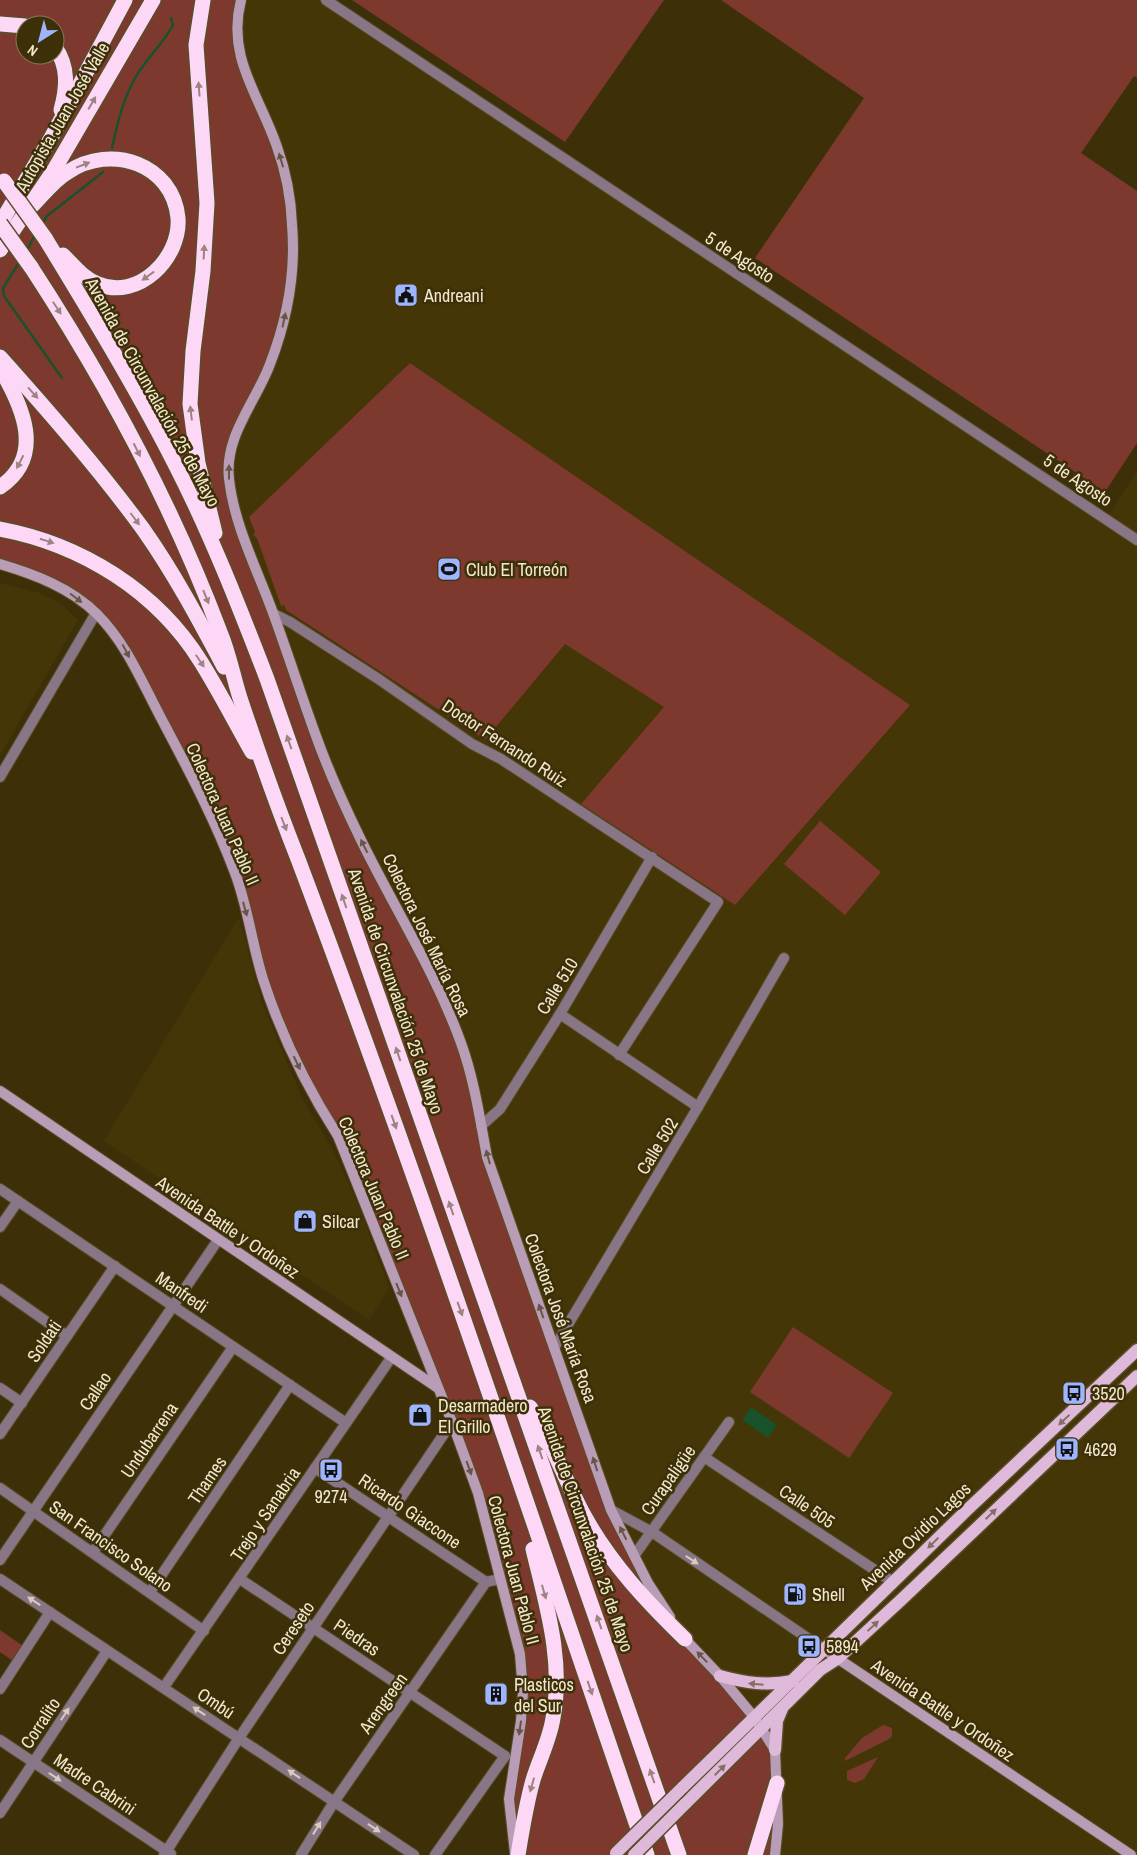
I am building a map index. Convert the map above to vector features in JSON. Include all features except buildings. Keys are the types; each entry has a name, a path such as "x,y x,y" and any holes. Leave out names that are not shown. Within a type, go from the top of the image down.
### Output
{"highway":[{"name":"Autopista Juan José Valle","path":"0,224 51,138 125,0"},
{"name":"Autopista Juan José Valle","path":"0,250 32,206 153,0"},
{"path":"203,0 196,45 207,203 203,271 193,351 190,404 198,463 228,580"},
{"path":"0,24 15,25"},
{"path":"51,138 63,104 66,79 64,65"},
{"path":"32,206 68,172 100,159 117,158 136,162 154,172 167,186 175,202 178,220 171,252 162,265 149,277 126,287 104,286 82,275 45,238"},
{"name":"Avenida de Circunvalación 25 de Mayo","path":"2,178 45,238 126,373 174,463 228,580 267,679 468,1254 516,1385 679,1855"},
{"path":"0,224 77,338 152,479 208,601 222,637 238,693 267,779 342,978 512,1460 647,1855"},
{"path":"0,357 99,471 144,531 203,626 238,693"},
{"path":"0,368 17,396 26,422 24,455 16,470 0,487"},
{"path":"0,529 22,533 60,545 100,565 136,590 170,622 200,661 267,779"},
{"path":"516,1385 541,1425 586,1519 635,1589 684,1639"},
{"path":"512,1460 548,1605 556,1666 553,1720 526,1806 517,1855"},
{"path":"755,1855 777,1783"}],"main road":[{"name":"Colectora José María Rosa","path":"241,0 238,38 242,67 276,144 289,188 293,257 290,292 282,329 269,368 238,427 229,455 228,477 238,519 274,614 317,739 360,837 420,950 461,1043 487,1157 611,1510 648,1583 684,1639 720,1676 754,1717 776,1750 775,1855"},
{"name":"Colectora Juan Pablo II","path":"0,564 21,570 63,588 96,613 122,644 190,773 232,865 263,978 284,1038 313,1097 338,1136 452,1422 478,1493 520,1654 523,1692 509,1799 517,1855"},
{"name":"Avenida Battle y Ordoñez","path":"0,1091 391,1358 438,1388"},
{"name":"Avenida Ovidio Lagos","path":"615,1854 893,1582 1137,1350"},
{"name":"Avenida Ovidio Lagos","path":"634,1855 820,1670 837,1659 1137,1376"},
{"name":"Avenida Battle y Ordoñez","path":"825,1650 1131,1855"},
{"path":"720,1676 745,1683 770,1686 793,1681"},
{"path":"776,1750 776,1727 782,1707"}],"street":[{"name":"5 de Agosto","path":"326,0 1137,540"},
{"path":"0,777 96,613"},
{"name":"Doctor Fernando Ruiz","path":"274,614 290,622 380,680 472,744 652,857 718,902 619,1055"},
{"name":"Calle 510","path":"481,1126 500,1109 560,1014 652,857"},
{"name":"Calle 502","path":"554,1348 698,1107 784,958"},
{"path":"560,1014 698,1107"},
{"name":"Manfredi","path":"0,1189 346,1423"},
{"path":"0,1227 18,1201"},
{"name":"Callao","path":"0,1560 218,1240"},
{"name":"Soldati","path":"0,1434 116,1266"},
{"path":"0,1289 67,1336"},
{"name":"Undubarrena","path":"93,1552 234,1347"},
{"name":"Trejo y Sanabria","path":"164,1687 391,1358"},
{"name":"Thames","path":"150,1592 290,1385"},
{"path":"0,1388 22,1403"},
{"name":"Cereseto","path":"167,1854 239,1738 452,1422"},
{"name":"Curapaligüe","path":"634,1556 729,1422"},
{"name":"Calle 505","path":"704,1457 893,1582"},
{"name":"Ricardo Giaccone","path":"315,1468 486,1582"},
{"name":"San Francisco Solano","path":"0,1488 204,1631"},
{"name":"Avenida Battle y Ordoñez","path":"611,1510 652,1532 825,1650"},
{"name":"Ombú","path":"0,1579 414,1855"},
{"name":"Piedras","path":"240,1579 505,1756"},
{"path":"486,1582 500,1579"},
{"name":"Arengreen","path":"301,1855 334,1802 486,1582"},
{"path":"0,1689 50,1612"},
{"name":"Corralito","path":"0,1813 107,1651"},
{"name":"Madre Cabrini","path":"0,1740 167,1854"},
{"path":"435,1855 505,1756 516,1755"}],"shaded area":[{"path":"0,0 241,0 238,38 276,144 293,226 282,329 229,455 234,505 317,739 461,1043 487,1157 611,1510 648,1583 775,1750 775,1855 515,1855 510,1825 516,1755 520,1654 478,1493 338,1136 284,1038 236,874 122,644 63,588 0,564"},
{"path":"241,0 326,0 1106,519 1137,472 1137,1855 775,1855 685,1639 623,1533 274,614 228,477 242,67"},
{"path":"352,0 664,0 565,142"},
{"path":"721,0 1137,0 1137,78 1134,76 1081,153 1137,191 1137,443 1105,492 755,258 864,98"},
{"path":"410,363 910,705 735,905 581,804 664,707 565,644 485,740 286,610 284,605 281,606 257,538 253,535 255,532 249,517"},
{"path":"0,583 40,593 60,603 78,620 0,755"},
{"path":"820,821 881,872 845,915 784,864"},
{"name":"Silcar","path":"239,917 262,1003 303,1100 335,1154 358,1204 389,1288 369,1320 104,1141"},
{"path":"793,1327 893,1393 849,1458 750,1392"},
{"path":"751,1407 777,1425 768,1438 742,1420"},
{"path":"0,1630 23,1646 13,1661 0,1652"},
{"path":"883,1725 892,1728 892,1736 889,1739 845,1761 845,1758 862,1738"},
{"path":"878,1757 864,1779 855,1783 847,1780 847,1771"}],"waterway":[{"path":"112,148 120,114 129,90 137,74 164,40 173,25 171,18"},
{"path":"42,224 47,216 103,172"},
{"path":"27,250 35,235"},
{"path":"20,261 3,288 4,296 62,378"}],"place":[{"name":"Andreani","path":"406,295"},
{"name":"Club El Torreón","path":"449,569"},
{"name":"Silcar","path":"305,1221"},
{"name":"3520","path":"1074,1393"},
{"name":"Desarmadero El Grillo","path":"420,1415"},
{"name":"4629","path":"1067,1449"},
{"name":"9274","path":"331,1470"},
{"name":"Shell","path":"795,1594"},
{"name":"5894","path":"809,1646"},
{"name":"Plasticos del Sur","path":"496,1694"}]}
